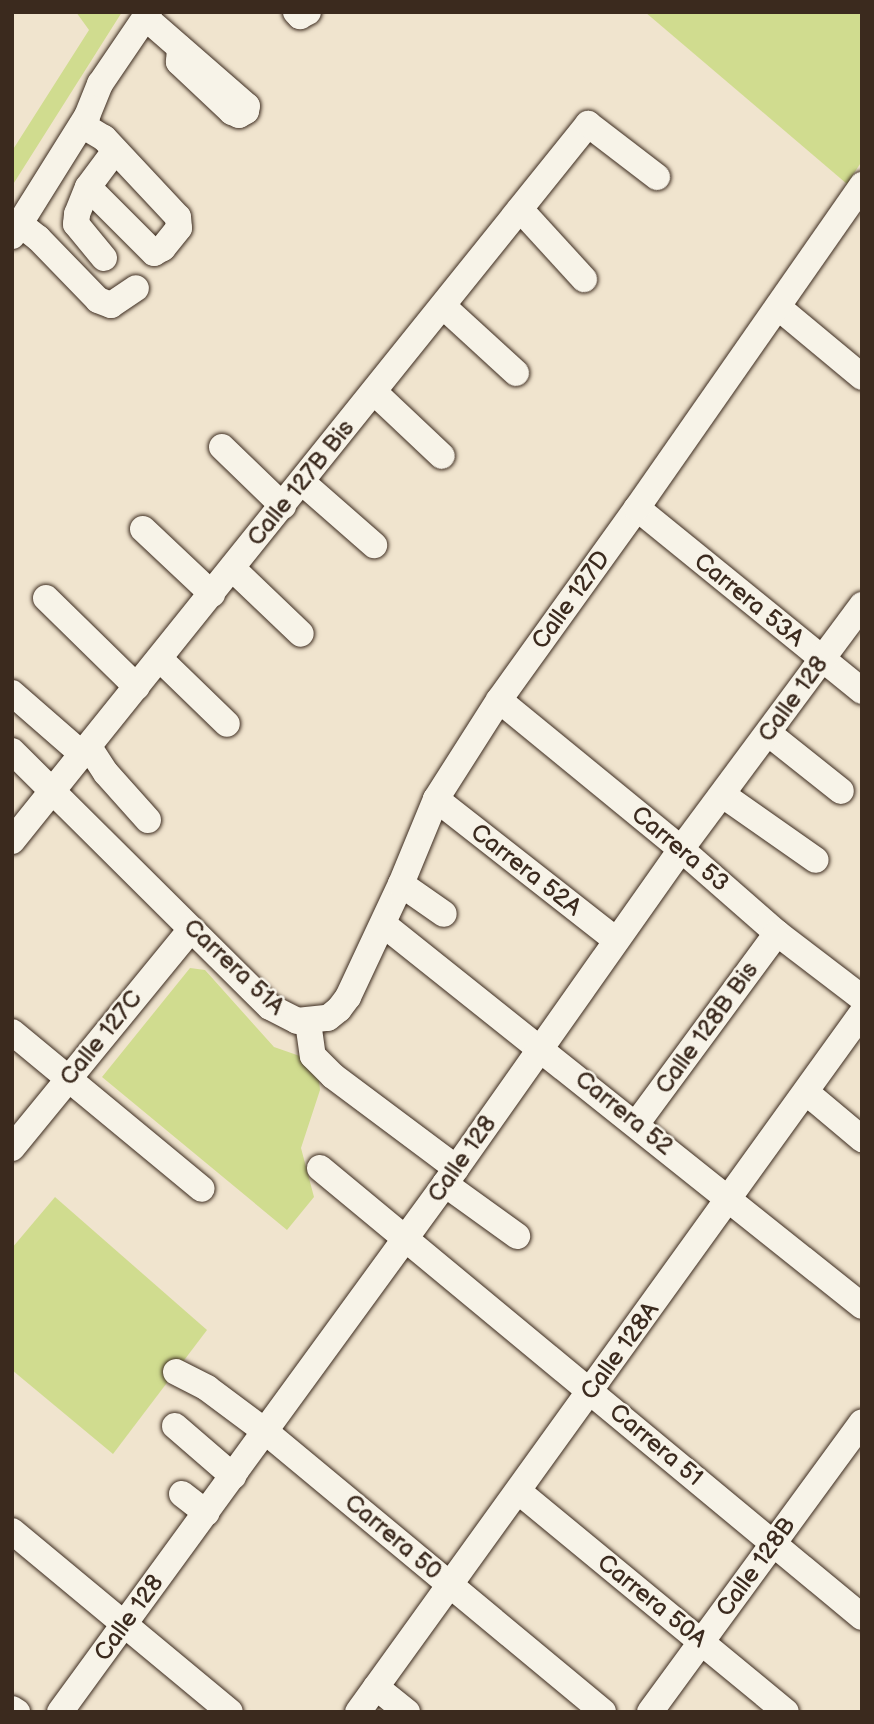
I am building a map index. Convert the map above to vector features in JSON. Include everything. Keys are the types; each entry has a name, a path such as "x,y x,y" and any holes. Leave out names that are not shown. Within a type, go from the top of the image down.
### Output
{"street":[{"path":"296,12 305,16 308,12"},
{"path":"136,288 111,305 98,300 38,238 16,230 85,120 112,90 153,17 180,48"},
{"path":"85,120 178,217 179,228 163,248 154,253 88,187"},
{"name":"Calle 127B Bis","path":"12,841 588,124 657,177"},
{"path":"104,258 76,224 80,200 114,152"},
{"name":"Calle 127D","path":"308,1022 328,1018 339,1009 383,924 436,799 499,700 637,508 862,185"},
{"path":"520,209 584,279"},
{"path":"443,306 516,373"},
{"path":"778,307 862,376"},
{"path":"374,392 442,456"},
{"path":"222,447 283,506"},
{"path":"302,482 374,545"},
{"name":"Carrera 53A","path":"637,508 862,691"},
{"path":"143,529 212,594"},
{"path":"232,568 301,634"},
{"path":"46,598 137,687"},
{"name":"Calle 128","path":"60,1712 406,1238 681,849 862,606"},
{"path":"160,659 227,724"},
{"path":"12,693 86,751 148,820"},
{"name":"Carrera 53","path":"499,700 681,849 777,933 862,998"},
{"path":"768,733 842,791"},
{"name":"Carrera 51A","path":"12,751 270,1007 289,1018 308,1022 313,1056 333,1076 517,1236"},
{"path":"723,795 816,860"},
{"name":"Carrera 52A","path":"436,799 616,940"},
{"path":"401,884 443,915"},
{"name":"Carrera 52","path":"383,924 862,1306"},
{"name":"Calle 127C","path":"12,1148 191,929"},
{"name":"Calle 128B Bis","path":"637,1124 777,933"},
{"name":"Calle 128A","path":"358,1712 807,1093 862,1013"},
{"path":"12,1032 202,1189"},
{"path":"807,1093 862,1139"},
{"name":"Carrera 51","path":"320,1168 862,1617"},
{"name":"Carrera 50","path":"176,1372 207,1388 266,1432 603,1712"},
{"name":"Calle 128B","path":"650,1712 862,1422"},
{"path":"175,1426 233,1476"},
{"name":"Carrera 50A","path":"518,1491 786,1712"},
{"path":"183,1494 206,1513"},
{"path":"12,1531 230,1712"},
{"path":"376,1687 407,1712"},
{"path":"12,1709 17,1712"}],"green space":[{"path":"76,12 122,12 12,186 12,151 89,30"},
{"path":"645,12 862,12 862,161 847,184"},
{"path":"190,968 205,970 274,1047 317,1062 320,1090 301,1148 314,1197 287,1230 102,1077"},
{"path":"55,1197 207,1330 113,1454 12,1370 12,1248"}]}
